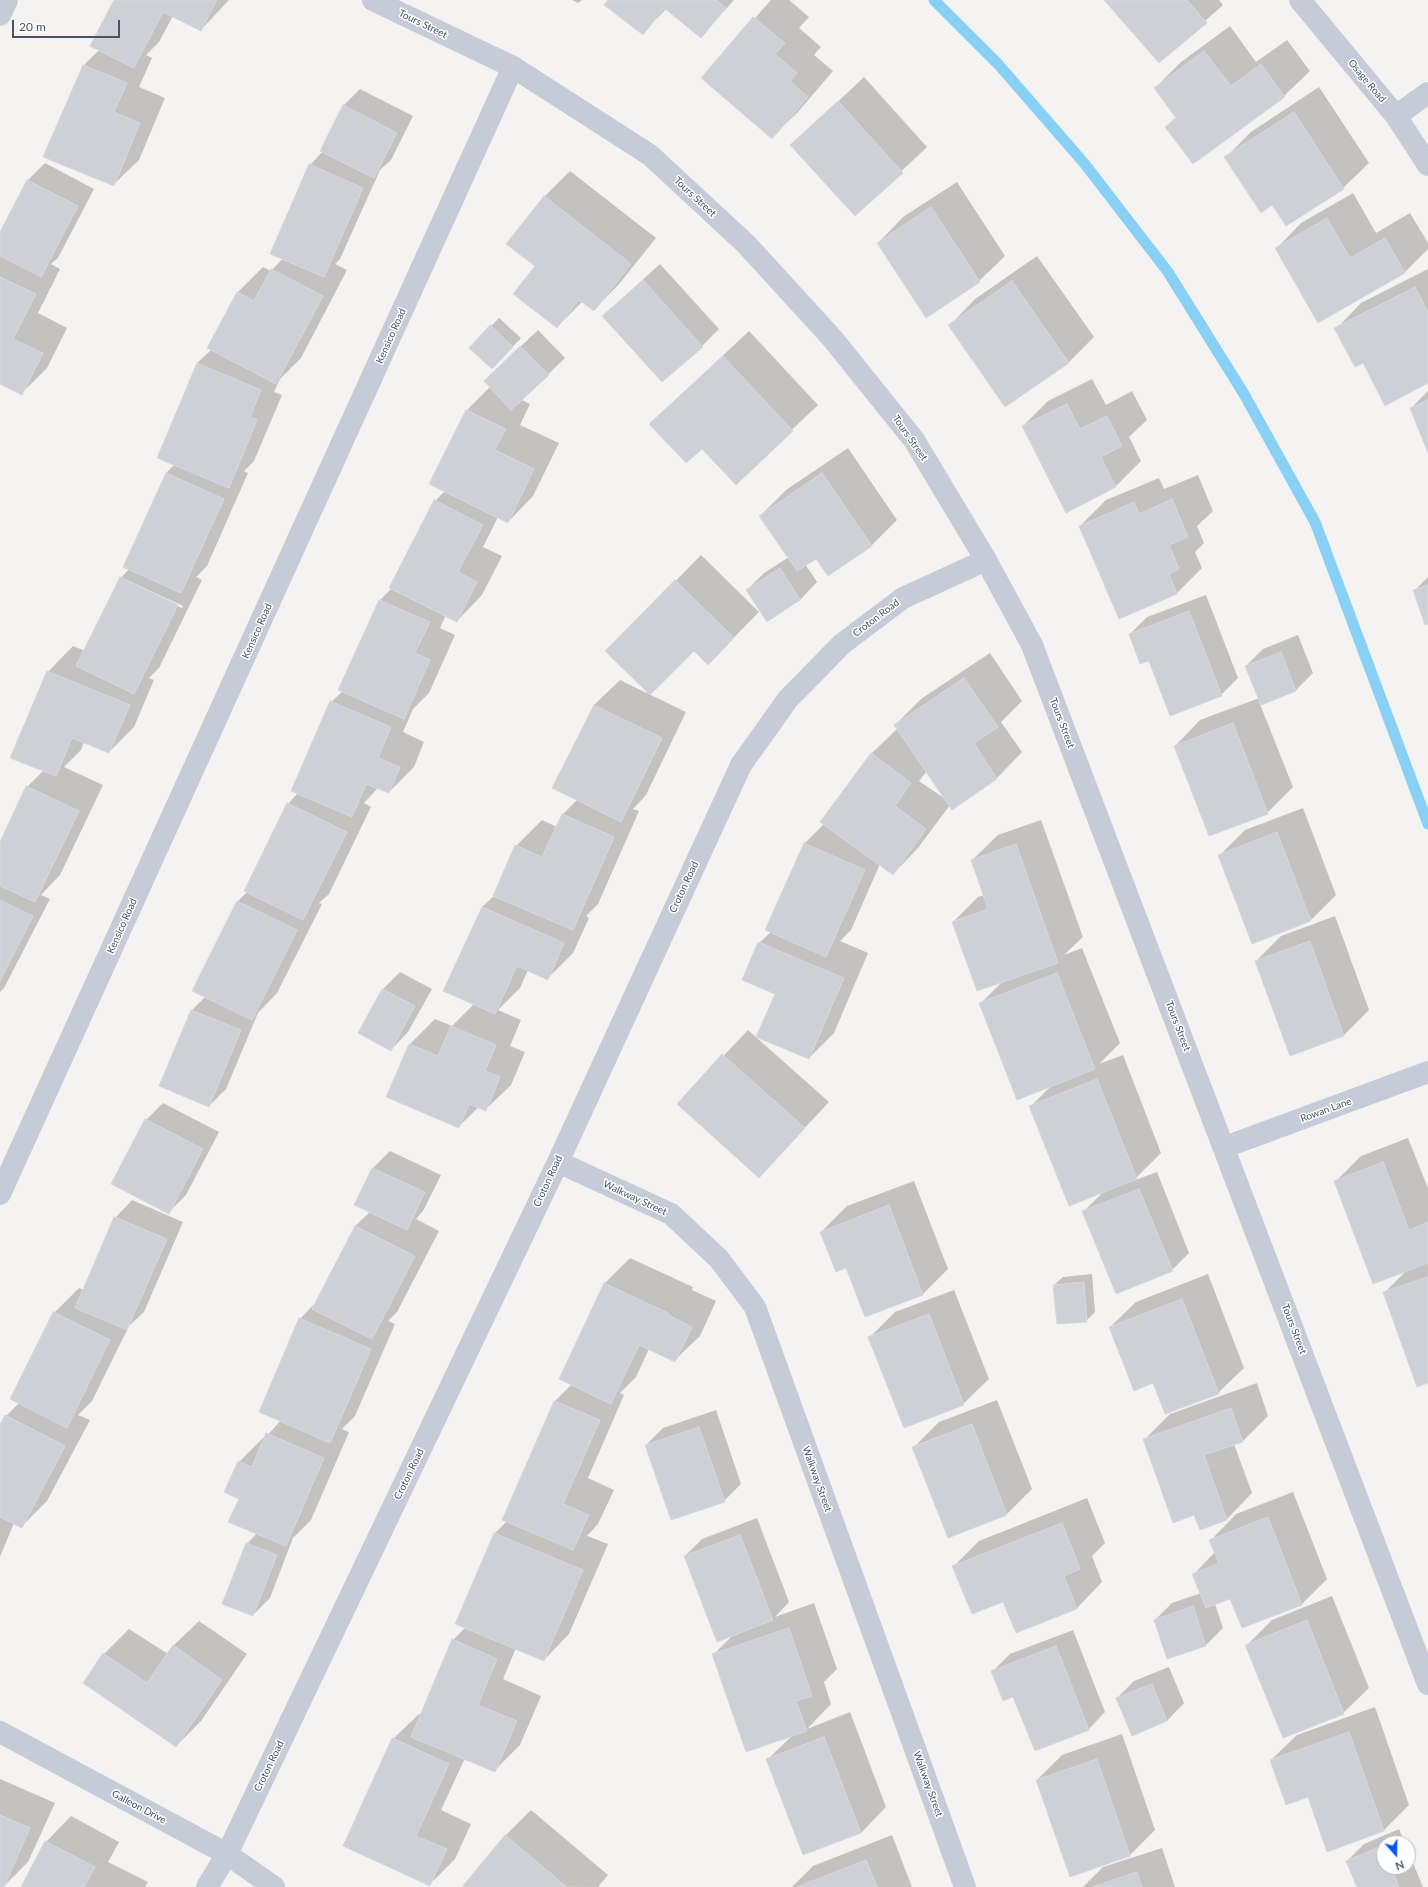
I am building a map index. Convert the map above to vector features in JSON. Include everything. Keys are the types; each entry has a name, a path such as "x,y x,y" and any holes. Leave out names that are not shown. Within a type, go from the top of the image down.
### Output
{"street":[{"path":"0,15 7,0"},
{"name":"Tours Street","path":"373,0 513,67 650,155 746,244 832,338 914,440 986,560 1032,644 1225,1147 1428,1684"},
{"name":"Osage Road","path":"1300,0 1396,116 1428,165"},
{"name":"Kensico Road","path":"0,1194 513,67"},
{"path":"1396,116 1428,93"},
{"name":"Croton Road","path":"207,1887 227,1854 558,1162 740,765 788,699 842,644 903,598 986,560"},
{"name":"Rowan Lane","path":"1225,1147 1428,1072"},
{"name":"Walkway Street","path":"558,1162 671,1214 719,1259 754,1307 965,1887"},
{"name":"Galleon Drive","path":"0,1732 227,1854 274,1887"}],"building":[{"path":"114,0 217,0 201,31 163,12 134,68 90,46"},
{"path":"608,0 716,0 726,8 701,38 664,8 643,35 604,5"},
{"path":"1104,0 1187,0 1207,23 1159,63"},
{"path":"753,17 785,43 775,54 797,73 790,81 808,97 772,139 701,78"},
{"path":"1204,51 1231,86 1261,64 1285,97 1193,164 1165,127 1176,118 1154,88"},
{"path":"83,65 127,83 114,112 140,123 114,186 43,157"},
{"path":"838,101 903,173 855,216 790,145"},
{"path":"343,105 397,133 374,178 320,151"},
{"path":"1294,112 1344,189 1286,226 1272,205 1261,213 1224,157"},
{"path":"309,164 363,188 324,277 270,254"},
{"path":"27,180 78,206 41,277 0,256 0,232"},
{"path":"544,196 631,264 594,311 579,300 557,328 513,294 535,266 506,244"},
{"path":"931,207 980,282 926,318 877,243"},
{"path":"1327,218 1350,258 1385,238 1405,273 1318,323 1275,248"},
{"path":"271,269 323,296 276,384 207,348 237,292 254,301"},
{"path":"0,277 36,294 13,339 43,353 22,395 0,384"},
{"path":"643,280 703,347 662,382 602,316"},
{"path":"1012,281 1069,363 1005,407 948,325"},
{"path":"1415,287 1428,313 1428,383 1385,406 1363,363 1355,367 1334,328"},
{"path":"490,325 513,347 492,369 469,348"},
{"path":"520,346 549,375 511,410 484,381"},
{"path":"723,356 793,431 736,485 702,449 686,463 649,424"},
{"path":"197,363 261,390 250,417 257,420 229,488 157,458"},
{"path":"1428,400 1428,453 1410,408"},
{"path":"1067,404 1080,429 1107,416 1122,446 1101,457 1116,487 1066,513 1022,426"},
{"path":"466,410 506,429 495,450 534,469 508,523 429,484"},
{"path":"166,473 224,499 181,593 123,567"},
{"path":"822,473 872,546 828,576 816,559 797,571 759,516"},
{"path":"1172,499 1188,537 1169,545 1179,569 1169,574 1177,594 1119,619 1079,526 1134,502 1139,514"},
{"path":"434,500 483,525 458,572 477,582 457,622 389,588"},
{"path":"780,568 800,600 767,622 746,590"},
{"path":"120,577 178,605 134,694 76,666"},
{"path":"675,580 734,638 708,665 694,651 650,695 605,651"},
{"path":"1428,585 1428,624 1425,625 1413,590"},
{"path":"379,600 430,622 415,653 430,660 404,719 338,690"},
{"path":"1189,611 1222,696 1170,716 1149,661 1140,664 1129,634"},
{"path":"1281,652 1296,691 1261,705 1245,666"},
{"path":"47,671 130,705 109,753 72,738 56,776 10,758"},
{"path":"964,678 998,727 974,743 997,779 952,810 894,725"},
{"path":"330,701 391,727 378,758 400,767 389,793 366,784 352,817 291,791"},
{"path":"594,705 662,738 621,822 552,788"},
{"path":"1233,723 1268,814 1209,836 1174,746"},
{"path":"871,753 911,783 895,806 926,829 893,875 820,822"},
{"path":"26,786 79,811 35,902 0,886 0,842"},
{"path":"287,803 347,832 303,920 244,891"},
{"path":"562,814 614,837 573,930 493,896 515,845 542,857"},
{"path":"1277,832 1311,921 1252,944 1218,855"},
{"path":"804,843 865,870 826,957 765,930"},
{"path":"1016,844 1058,963 977,991 952,922 988,909 971,860"},
{"path":"0,900 33,916 0,981"},
{"path":"237,901 297,930 252,1020 192,991"},
{"path":"482,907 564,943 548,980 517,966 495,1014 443,991"},
{"path":"1310,941 1344,1036 1290,1056 1255,961"},
{"path":"758,942 844,978 809,1059 756,1037 775,994 742,980"},
{"path":"1057,973 1095,1069 1017,1100 979,1003"},
{"path":"382,989 415,1006 391,1051 358,1033"},
{"path":"191,1010 241,1030 209,1107 159,1086"},
{"path":"451,1026 496,1045 485,1071 500,1077 486,1111 469,1104 459,1128 386,1097 409,1044 438,1056"},
{"path":"722,1054 805,1128 759,1178 677,1104"},
{"path":"1097,1079 1137,1179 1069,1206 1029,1106"},
{"path":"145,1119 203,1149 169,1214 111,1184"},
{"path":"1383,1162 1409,1230 1428,1222 1428,1263 1373,1284 1334,1181"},
{"path":"372,1168 425,1192 407,1230 354,1205"},
{"path":"1139,1189 1173,1271 1116,1294 1082,1211"},
{"path":"889,1205 923,1295 865,1317 846,1268 836,1272 820,1232"},
{"path":"114,1217 167,1239 127,1330 75,1308"},
{"path":"355,1226 415,1256 372,1339 312,1309"},
{"path":"1428,1277 1428,1383 1417,1387 1383,1292"},
{"path":"1084,1282 1087,1322 1057,1324 1053,1285"},
{"path":"604,1283 668,1313 668,1315 692,1327 675,1362 639,1345 611,1404 559,1379"},
{"path":"1182,1299 1219,1394 1165,1414 1153,1383 1134,1391 1109,1327"},
{"path":"53,1312 110,1340 67,1428 10,1399"},
{"path":"929,1314 964,1405 904,1428 868,1337"},
{"path":"299,1318 371,1349 330,1443 259,1412"},
{"path":"554,1401 600,1420 563,1504 589,1515 573,1550 502,1520"},
{"path":"1231,1408 1243,1442 1204,1455 1227,1520 1200,1530 1194,1515 1173,1523 1143,1439"},
{"path":"5,1415 65,1446 22,1528 0,1517 0,1425"},
{"path":"972,1424 1007,1515 948,1538 912,1447"},
{"path":"699,1427 725,1502 671,1520 645,1445"},
{"path":"266,1433 324,1458 286,1546 228,1522 239,1499 224,1492 238,1461 252,1467"},
{"path":"1268,1517 1302,1605 1242,1628 1230,1599 1206,1608 1192,1574 1219,1563 1209,1540"},
{"path":"1062,1523 1080,1569 1064,1576 1077,1609 1016,1633 1003,1602 972,1614 952,1566"},
{"path":"494,1533 583,1570 544,1661 455,1624"},
{"path":"740,1535 773,1620 717,1642 684,1556"},
{"path":"246,1543 277,1555 253,1616 222,1604"},
{"path":"1193,1606 1206,1646 1167,1659 1154,1620"},
{"path":"1307,1620 1344,1714 1283,1738 1245,1645"},
{"path":"789,1628 812,1696 796,1701 807,1731 746,1752 712,1654"},
{"path":"452,1639 497,1659 478,1705 517,1721 495,1772 411,1737"},
{"path":"173,1645 222,1680 176,1747 83,1683 103,1653 147,1683"},
{"path":"1056,1646 1089,1730 1035,1751 1013,1697 1003,1701 991,1671"},
{"path":"1152,1684 1167,1721 1132,1736 1116,1698"},
{"path":"1349,1732 1384,1831 1327,1852 1308,1797 1286,1805 1270,1760"},
{"path":"824,1737 861,1833 803,1855 766,1759"},
{"path":"392,1738 449,1764 416,1836 447,1849 430,1886 343,1846"},
{"path":"1097,1759 1130,1856 1070,1877 1036,1780"},
{"path":"0,1815 30,1828 4,1887 0,1887"},
{"path":"505,1835 567,1887 462,1887"},
{"path":"45,1841 95,1867 84,1887 21,1887"},
{"path":"1376,1848 1376,1875 1394,1875 1399,1887 1357,1887 1346,1861"},
{"path":"866,1860 877,1887 797,1887"},
{"path":"1137,1872 1142,1887 1092,1887"}],"waterway":[{"path":"934,0 998,64 1084,163 1168,272 1244,394 1315,522 1428,824"}]}
